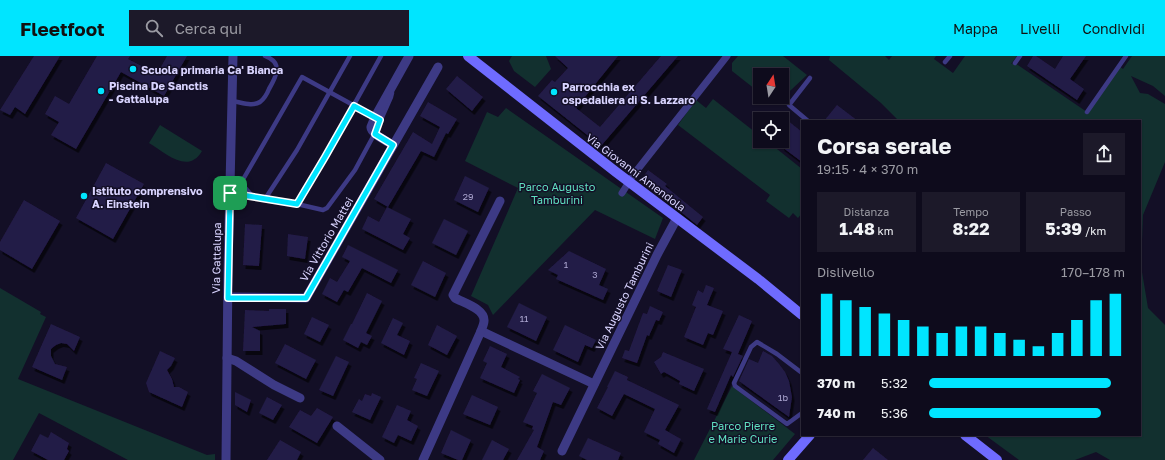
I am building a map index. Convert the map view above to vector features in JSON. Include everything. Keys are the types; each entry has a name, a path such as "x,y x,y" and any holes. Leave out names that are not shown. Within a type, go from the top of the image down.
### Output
{"main road":[{"name":"Via Giovanni Amendola","path":"468,56 801,314"},
{"name":"Via Giovanni Amendola","path":"791,305 801,310"},
{"path":"958,436 975,444"},
{"path":"966,436 997,460"},
{"path":"788,460 810,437"}],"street":[{"name":"Via Gattalupa","path":"226,460 233,56"},
{"path":"393,145 375,134 371,127 378,119 409,56"},
{"path":"622,193 727,56"},
{"name":"Via Vittorio Mattei","path":"228,298 306,298 438,67"},
{"path":"423,460 481,331 484,321 483,315 478,310 455,298 453,295 500,201"},
{"name":"Via Augusto Tamburini","path":"562,450 657,255 677,218"},
{"path":"481,331 594,384"},
{"path":"227,358 236,361 274,385 300,398"},
{"path":"337,426 377,459"}],"lane":[{"path":"232,101 255,104 264,98 277,75 275,63 270,58 265,56"},
{"path":"265,199 294,154 350,56"},
{"path":"297,204 381,56"},
{"path":"945,62 950,56"},
{"path":"1015,63 1020,56"},
{"path":"1087,112 1126,56"},
{"path":"253,197 241,183 302,77 378,119"},
{"path":"807,120 789,105 810,78"},
{"path":"230,193 297,204 323,210 327,208 355,170 375,134"},
{"path":"801,372 777,354 757,342 751,346 734,383 735,386 786,424 801,415"}],"green space":[{"path":"512,56 546,56 551,69 535,87 514,71 509,61"},
{"path":"738,56 783,56 807,75 789,92 789,68 753,68 753,88 732,71 732,63"},
{"path":"830,56 885,56 889,60 892,56 936,56 934,59 953,73 965,56 1017,56 1011,64 1015,63 1087,112 1119,66 1123,69 1132,56 1165,56 1165,96 1153,86 1131,76 1140,93 1148,94 1165,104 1165,162 1143,215 1141,266 1141,120 898,120 881,103 829,60"},
{"path":"713,99 753,130 753,148 776,148 801,168 801,214 798,218 793,213 789,218 766,201 770,195 678,125 696,100 706,108"},
{"name":"Parco Augusto Tamburini","path":"506,108 663,218 655,239 595,210 493,315 488,305 471,296 518,188 465,161 487,112 498,117"},
{"path":"160,125 202,151 196,158 184,162 177,160 149,143"},
{"path":"1141,266 1148,308 1165,325 1165,460 1110,460 1096,452 1075,460 1019,460 986,436 1141,436"},
{"path":"0,288 41,312 40,314 46,317 18,379 207,455 215,454 215,460 128,460 39,413 13,460 0,460"},
{"name":"Parco Pierre e Marie Curie","path":"732,386 795,434 773,460 694,460"}],"building":[{"path":"34,56 60,56 25,114 15,107 10,115 0,110"},
{"path":"97,56 130,56 128,59 157,74 167,56 187,56 164,96 121,72 76,149 51,135 59,122 45,114 55,96 69,104"},
{"path":"555,56 618,56 576,108 600,127 661,56 678,56 601,146 538,96 552,80 555,82 568,68"},
{"path":"1033,56 1036,56 1055,69 1063,56 1086,56 1070,79 1084,89 1077,100 1027,66"},
{"path":"457,76 483,97 472,111 446,89"},
{"path":"428,102 457,119 448,134 446,133 434,157 421,151 388,207 374,199 413,132 432,144 440,127 420,116"},
{"path":"837,105 857,120 825,120"},
{"path":"789,122 801,131 801,161 783,148 789,148"},
{"path":"106,163 144,184 113,239 76,218"},
{"path":"648,170 667,184 665,186 703,217 697,225 641,180"},
{"path":"465,176 489,188 478,212 454,200"},
{"path":"24,200 60,221 32,269 0,250 0,242"},
{"path":"387,207 411,219 403,234 410,238 403,250 362,229 368,216 379,222"},
{"path":"444,219 468,231 456,255 432,243"},
{"path":"245,224 262,225 259,266 243,265"},
{"path":"288,234 308,237 305,259 287,256"},
{"path":"348,245 398,270 391,283 362,268 348,292 344,290 337,302 322,294 330,278 337,282 350,261 342,257"},
{"path":"569,251 606,269 599,285 608,289 603,300 556,279 558,275 548,270"},
{"path":"423,261 446,273 435,297 411,285"},
{"path":"668,265 682,270 671,297 657,291"},
{"path":"706,285 714,288 707,305 723,311 713,335 708,333 703,345 684,337 696,307 692,305 698,290 703,293"},
{"path":"367,293 382,301 366,333 372,336 367,345 361,342 358,348 343,340"},
{"path":"519,303 547,317 536,341 507,327"},
{"path":"650,306 663,312 659,321 656,320 649,336 647,335 637,363 622,358 625,350 629,351 643,313 647,314"},
{"path":"269,309 286,309 286,324 252,327 260,331 260,351 243,351 245,310 269,311"},
{"path":"739,315 752,321 738,354 743,356 733,377 731,375 715,412 707,409 732,352 723,349"},
{"path":"312,317 329,325 320,342 304,334"},
{"path":"393,318 403,323 397,335 410,341 404,355 381,343"},
{"path":"51,324 80,337 74,351 67,344 61,343 51,349 51,356 55,364 67,367 62,380 32,367"},
{"path":"437,325 457,336 447,355 428,345"},
{"path":"565,325 596,340 592,348 585,345 578,362 553,350"},
{"path":"285,344 316,360 306,379 275,363"},
{"path":"490,346 507,354 501,367 520,377 514,393 480,378 487,363 483,361"},
{"path":"160,351 175,358 167,370 174,387 179,387 188,392 182,407 149,392 146,383"},
{"path":"763,351 772,356 779,364 789,381 792,397 789,417 739,381 749,359 758,363"},
{"path":"663,352 704,369 694,391 679,384 680,381 664,372 661,374 654,362 661,357"},
{"path":"336,356 349,362 333,396 319,390"},
{"path":"421,363 439,371 427,396 412,390 417,379 414,378"},
{"path":"615,371 628,377 627,380 679,405 665,430 681,439 674,453 658,444 660,440 644,432 655,409 624,394 612,416 597,408"},
{"path":"542,374 570,388 561,405 553,402 537,447 544,451 540,460 517,460 534,430 532,429 533,426 523,422 537,393 533,391"},
{"path":"235,392 251,400 247,412 235,405"},
{"path":"372,393 381,397 370,420 352,412 359,399 362,401 365,394 371,396"},
{"path":"472,395 498,407 490,425 463,414"},
{"path":"267,397 282,405 273,420 259,413"},
{"path":"397,405 411,411 407,420 418,426 411,441 398,435 394,443 382,437"},
{"path":"317,408 333,417 317,443 289,427 300,410 311,416"},
{"path":"451,430 471,440 462,460 458,460 441,453"},
{"path":"51,432 69,443 67,449 69,451 64,460 48,460 31,451 40,434 48,438"},
{"path":"588,438 621,453 618,460 587,460 579,456"},
{"path":"280,440 301,452 297,460 267,460"},
{"path":"492,440 509,449 503,460 482,460"},
{"path":"873,448 888,460 863,460"}],"place":[{"name":"Scuola primaria Ca' Bianca","path":"133,69"},
{"name":"Piscina De Sanctis - Gattalupa","path":"101,91"},
{"name":"Parrocchia ex ospedaliera di S. Lazzaro","path":"554,92"},
{"name":"Istituto comprensivo A. Einstein","path":"84,196"}],"route":[{"path":"354,106 380,120 375,134 393,145 306,298 228,298 230,193 297,204 354,106"}]}
